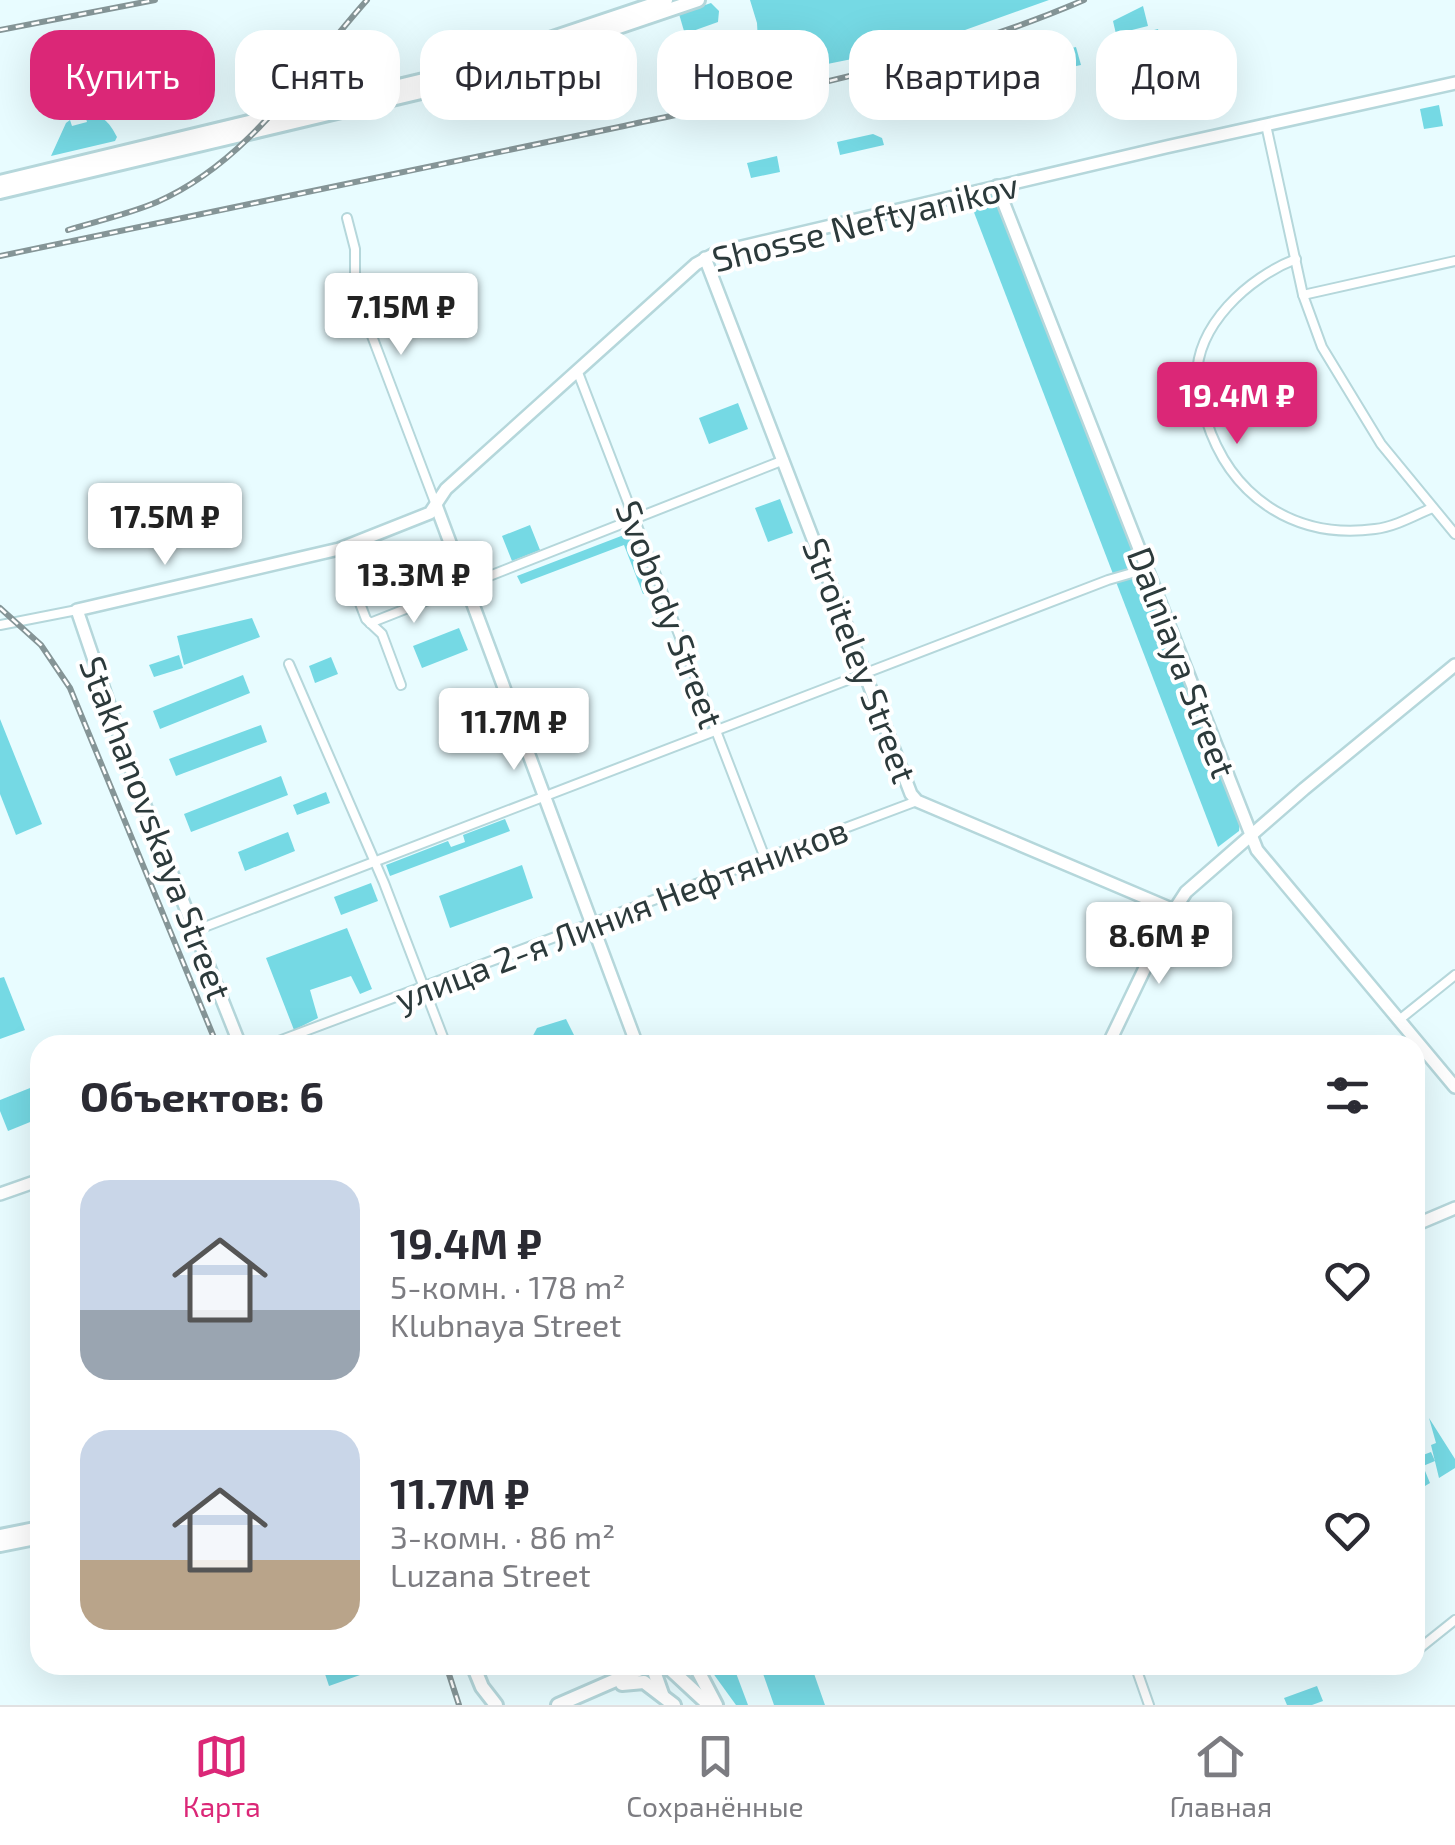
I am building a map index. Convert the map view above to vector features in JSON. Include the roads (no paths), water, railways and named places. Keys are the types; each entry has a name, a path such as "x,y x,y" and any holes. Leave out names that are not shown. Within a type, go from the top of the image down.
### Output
{"main road":[{"path":"587,30 666,0"},
{"path":"600,30 698,0"},
{"path":"0,182 420,82"},
{"path":"0,192 420,92"},
{"path":"0,1536 30,1530"},
{"path":"0,1546 30,1540"},
{"path":"477,1675 496,1705"},
{"path":"558,1705 629,1675"},
{"path":"654,1675 662,1694"},
{"path":"677,1675 710,1705"},
{"path":"699,1675 710,1705"},
{"path":"600,1689 638,1681 674,1705"}],"street":[{"name":"Shosse Neftyanikov","path":"77,610 339,548 430,513 446,489 705,258 996,186 1455,83"},
{"path":"1266,125 1296,259 1322,347 1381,444 1455,534"},
{"name":"Dalniaya Street","path":"996,186 1250,836 1257,850 1412,1035"},
{"path":"347,218 355,249 355,276 372,336 633,1035"},
{"name":"Stroiteley Street","path":"705,258 911,794 917,800 1174,910"},
{"path":"1296,259 1273,268 1231,301 1199,361 1196,383 1220,455 1239,482 1266,507 1310,526 1376,529 1432,508"},
{"path":"1307,294 1455,260"},
{"name":"Svobody Street","path":"577,370 765,858"},
{"path":"370,623 784,460"},
{"path":"339,548 370,623 382,634 401,684"},
{"path":"194,931 1105,581 1146,569"},
{"path":"0,625 77,610"},
{"name":"Stakhanovskaya Street","path":"77,610 134,778 236,1035"},
{"path":"289,664 376,861 442,1035"},
{"path":"1113,1035 1174,910 1195,883 1455,665"},
{"name":"улица 2-я Линия Нефтяников","path":"296,1035 917,800"},
{"path":"1399,1020 1455,974"},
{"name":"Dalniaya Street","path":"1425,1051 1455,1087"},
{"path":"0,1194 30,1184"},
{"path":"1425,1221 1455,1208"},
{"path":"1425,1644 1455,1620"},
{"path":"1138,1675 1149,1705"}],"railway":[{"path":"0,30 155,0"},
{"path":"68,230 157,202 220,163 272,113 367,0"},
{"path":"0,256 799,88 972,42 1084,0"},
{"path":"0,608 41,645 70,688 213,1035"},
{"path":"449,1675 459,1705"}]}
